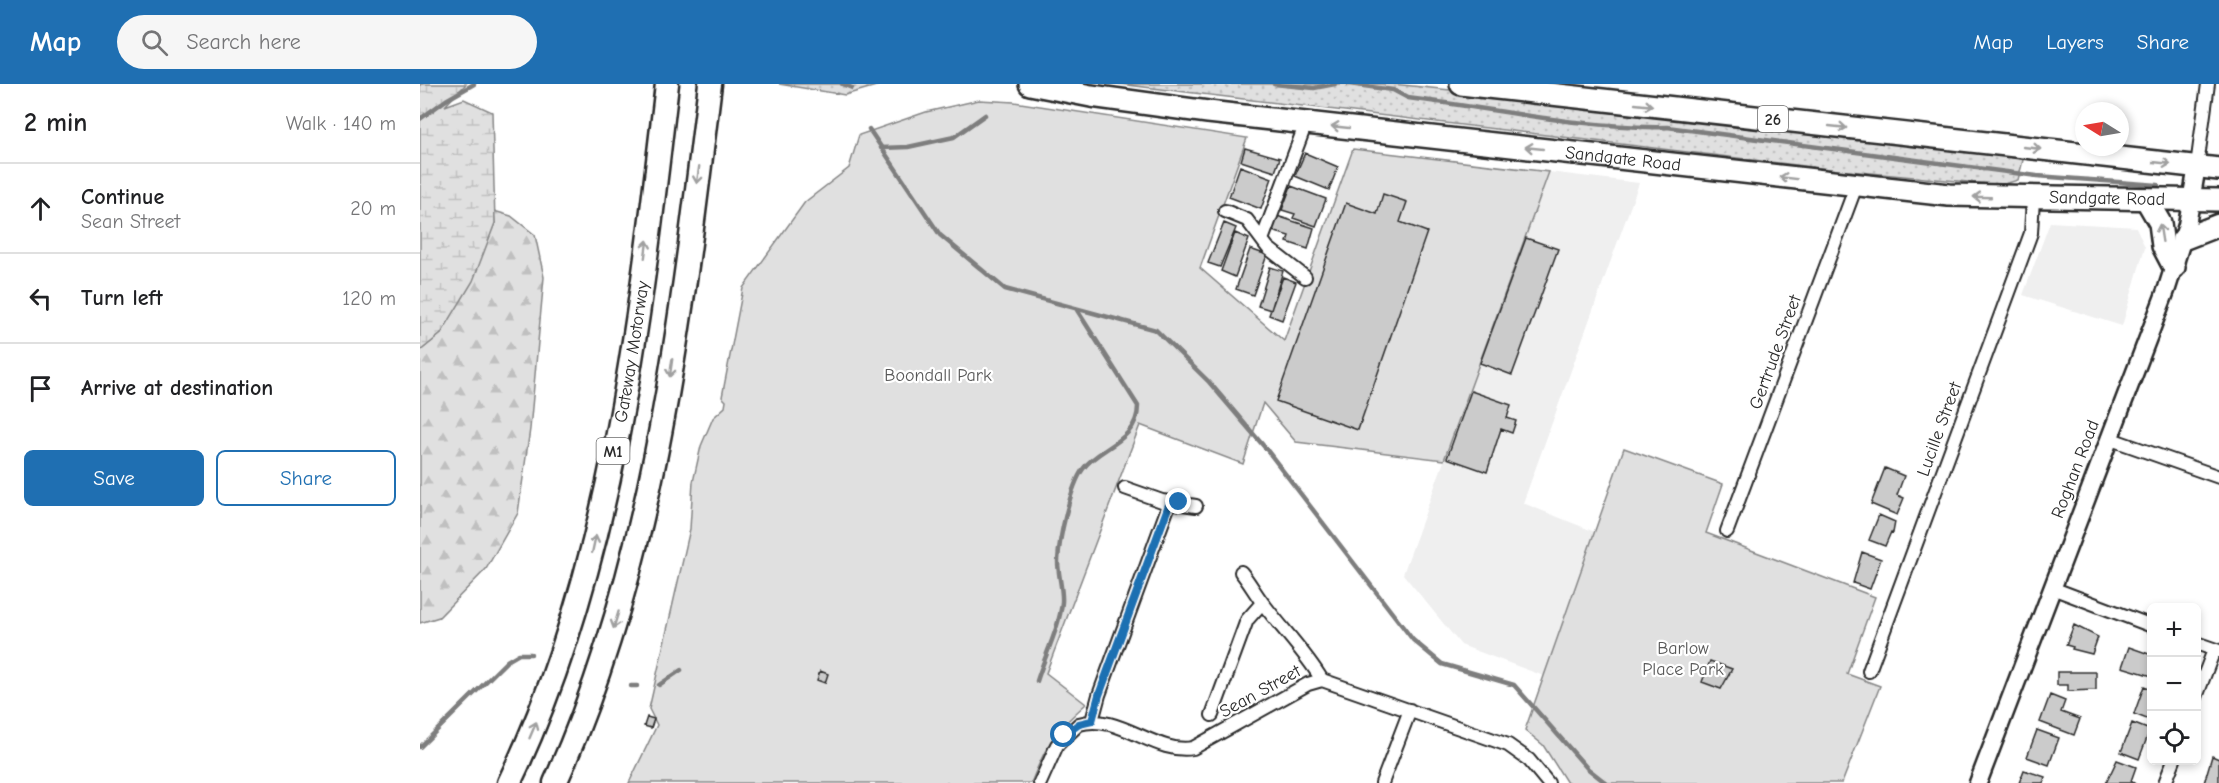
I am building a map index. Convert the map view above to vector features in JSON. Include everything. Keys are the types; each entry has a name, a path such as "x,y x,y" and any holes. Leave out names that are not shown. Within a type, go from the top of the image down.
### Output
{"highway":[{"name":"Gateway Motorway","path":"509,783 543,706 570,632 590,561 633,338 667,84"},
{"name":"M1","path":"555,783 578,732 609,645 649,491 662,424 710,84"},
{"name":"Sandgate Road","path":"1461,84 2219,169"},
{"name":"Sandgate Road","path":"1038,85 1131,102 1856,186 1949,195 2033,199 2219,200"},
{"path":"2146,199 2160,223 2163,246 2174,267"},
{"path":"2183,238 2219,225"}],"main road":[{"name":"Roghan Road","path":"1978,783 2174,267 2192,200 2197,166"}],"street":[{"path":"2197,166 2208,84"},
{"path":"1262,240 1306,123"},
{"name":"Gertrude Street","path":"1727,531 1856,186"},
{"name":"Lucille Street","path":"1869,671 2031,233 2033,199"},
{"path":"1225,211 1247,220 1268,248 1305,277"},
{"path":"2108,438 2219,477"},
{"path":"1125,488 1170,502 1196,506"},
{"path":"1040,783 1052,754 1064,735 1079,724 1092,721 1099,695 1170,502"},
{"path":"1241,572 1256,590 1262,603 1311,661 1322,680"},
{"path":"2052,588 2147,624"},
{"path":"1212,715 1246,620 1262,603"},
{"path":"2201,645 2216,650 2201,686"},
{"name":"Sean Street","path":"1092,721 1179,749 1194,748 1308,684 1322,680 1508,745 1529,760 1548,783"},
{"path":"1382,783 1410,710"},
{"path":"2165,783 2172,765"}],"shaded area":[{"path":"1549,172 1639,183 1523,503 1595,532 1544,676 1461,645 1403,574"},
{"path":"2050,222 2136,227 2145,247 2122,326 2023,295"}],"green space":[{"path":"420,84 466,84 445,106 464,99 492,112 495,223 473,281 441,334 420,351"},
{"path":"779,84 883,84 845,95"},
{"path":"1119,84 1393,84 2008,149 2023,160 2018,180 2001,185 1838,170"},
{"name":"Boondall Park","path":"979,100 1014,102 1247,138 1200,268 1284,341 1353,149 1549,172 1444,460 1296,442 1263,403 1243,464 1140,425 1046,673 1086,704 1052,739 1031,783 629,783 657,725 649,709 690,529 693,482 701,446 713,418 725,407 726,401 722,397 743,288 805,202 849,168 859,135 926,112"},
{"path":"494,211 511,216 535,235 544,277 530,429 518,513 486,569 439,617 420,623 420,351 441,334 495,223"},
{"name":"Barlow Place Park","path":"1624,448 1723,484 1706,533 1875,597 1847,674 1880,686 1842,783 1567,783 1543,745 1525,730"}],"building":[{"path":"1245,148 1280,158 1275,172 1241,161"},
{"path":"1305,153 1338,167 1329,190 1295,176"},
{"path":"1240,166 1272,178 1261,209 1229,197"},
{"path":"1291,186 1326,199 1316,226 1293,218 1295,214 1282,210"},
{"path":"1383,194 1407,202 1400,222 1427,232 1358,430 1276,401 1346,203 1377,214"},
{"path":"1277,216 1314,228 1308,249 1287,242 1289,236 1272,231"},
{"path":"1224,223 1236,228 1220,267 1208,263"},
{"path":"1235,233 1249,239 1235,277 1221,271"},
{"path":"1526,238 1558,249 1512,375 1480,363"},
{"path":"1250,249 1267,255 1253,295 1236,289"},
{"path":"1270,267 1283,271 1271,310 1258,306"},
{"path":"1283,277 1296,282 1282,320 1269,315"},
{"path":"1471,391 1511,405 1507,418 1516,421 1512,433 1501,429 1487,472 1447,458"},
{"path":"1885,468 1904,476 1897,495 1904,498 1897,515 1871,504"},
{"path":"1879,515 1895,522 1893,533 1891,532 1885,546 1869,540"},
{"path":"1862,552 1881,559 1870,589 1853,583"},
{"path":"2074,625 2098,637 2092,654 2072,649 2073,647 2066,645"},
{"path":"2129,647 2147,653 2147,674 2122,667"},
{"path":"1710,661 1732,669 1721,689 1702,682"},
{"path":"820,671 828,674 825,683 817,680"},
{"path":"2057,672 2096,672 2096,690 2068,691 2068,685 2057,685"},
{"path":"2144,686 2147,687 2147,719 2134,714"},
{"path":"2050,695 2065,701 2061,712 2080,719 2074,735 2040,722"},
{"path":"647,717 654,719 651,728 644,726"},
{"path":"2132,723 2147,729 2147,738 2139,759 2121,752"},
{"path":"2037,730 2059,738 2049,765 2027,757"},
{"path":"2212,756 2219,759 2219,783 2204,783"},
{"path":"2117,760 2136,767 2131,781 2134,783 2106,783"},
{"path":"2024,770 2045,777 2043,783 2019,783"}],"waterway":[{"path":"420,119 446,100 474,84"},
{"path":"842,84 852,88"},
{"path":"1274,84 1314,88 1335,84"},
{"path":"1349,84 1393,90 1408,98 1602,125 1667,127 2037,176 2158,185"},
{"path":"881,148 908,147 954,137 985,115"},
{"path":"869,129 940,235 1005,289 1156,330 1209,382 1267,450 1413,640 1442,664 1514,685 1587,768 1606,783"},
{"path":"1037,681 1061,611 1059,551 1066,514 1078,477 1090,461 1125,436 1132,428 1138,406 1077,310"},
{"path":"420,747 507,661 519,654 531,654"},
{"path":"659,685 681,670"},
{"path":"631,686 637,686"}],"route":[{"path":"1064,735 1079,724 1092,721 1095,706 1170,502 1179,502"}]}
